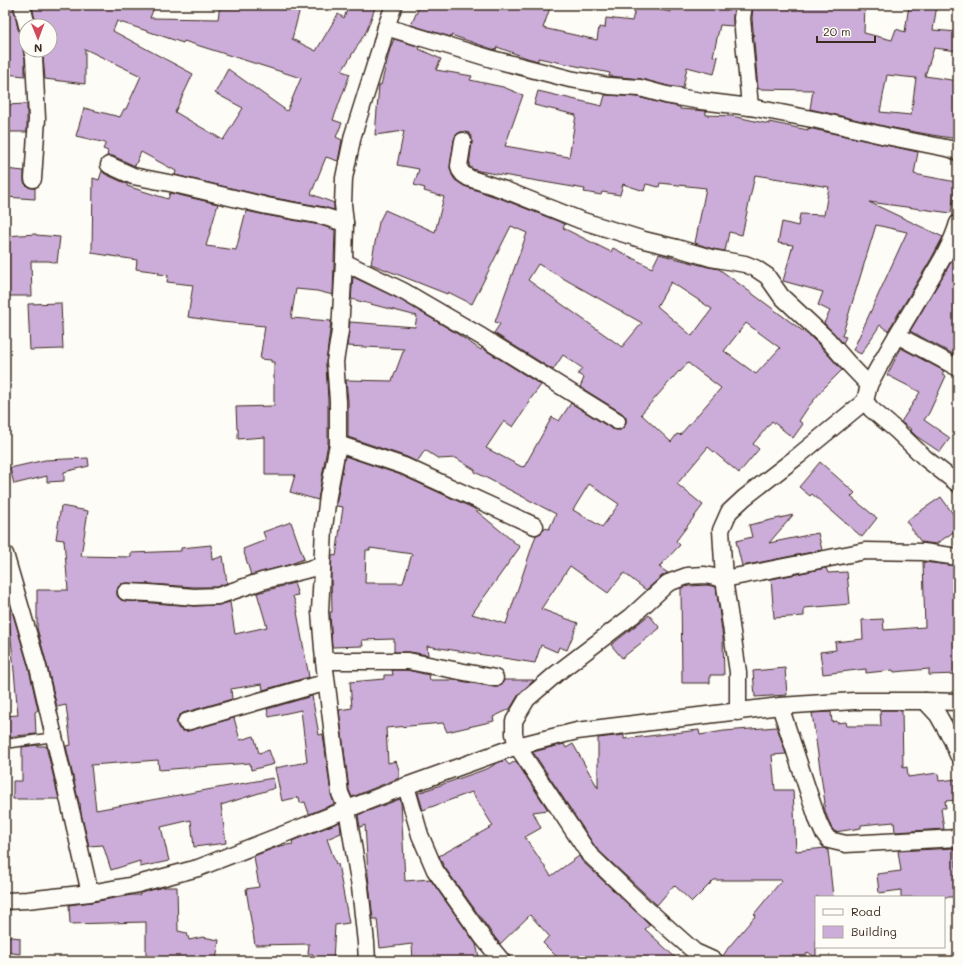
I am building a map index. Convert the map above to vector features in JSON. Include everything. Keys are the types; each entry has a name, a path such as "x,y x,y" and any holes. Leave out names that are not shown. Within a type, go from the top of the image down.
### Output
{"street":[{"path":"22,5 25,18"},
{"path":"367,961 360,887 347,809 340,793 326,683 320,612 324,528 328,496 338,444 338,401 335,362 340,331 344,262 344,178 362,102 394,5"},
{"path":"744,5 742,18 750,108"},
{"path":"386,27 492,59 570,79 609,86 640,88 680,98 750,108 817,120 951,149 958,152"},
{"path":"32,179 37,119 34,58"},
{"path":"463,141 459,166 463,174 469,178 608,229 711,258 745,264 755,268 767,276 781,296 827,339 846,362 870,385"},
{"path":"109,166 133,176 267,206 322,216 345,223"},
{"path":"738,712 738,672 724,579 721,530 729,512 744,498 865,402 870,385 880,364 942,260 954,236 958,222"},
{"path":"344,262 403,291 482,337 617,421"},
{"path":"897,335 958,368"},
{"path":"865,402 925,458 958,484"},
{"path":"338,444 404,466 535,526"},
{"path":"715,961 695,952 640,903 589,854 516,746 514,721 527,699 556,674 632,616 668,583 687,576 705,575 724,579 865,551 923,552 958,557"},
{"path":"5,554 38,667 90,893"},
{"path":"126,592 194,597 218,596 268,579 322,566"},
{"path":"324,661 408,662 495,678"},
{"path":"186,722 326,683"},
{"path":"5,901 90,893 134,885 198,868 406,786 516,746 577,730 780,706 854,701 958,702"},
{"path":"925,701 938,715 952,740 958,755"},
{"path":"780,706 818,821 829,840 846,844 958,838"},
{"path":"406,786 420,835 434,870 474,926 502,961"}],"lane":[{"path":"5,744 54,737"}],"building":[{"path":"5,5 13,5 18,29 18,58 25,58 25,76 5,74"},
{"path":"32,5 155,5 150,18 218,19 220,5 301,5 292,39 316,51 338,14 344,18 349,5 376,5 367,30 342,71 350,74 333,120 342,123 336,137 342,140 338,161 326,157 311,194 334,203 334,210 269,197 175,175 176,171 141,152 135,166 113,156 107,156 108,151 103,149 106,143 76,136 84,108 120,117 124,109 126,109 141,76 85,49 85,84 45,79 43,58 58,58 58,18 34,18","holes":["117,21 183,43 184,41 301,78 287,111 228,69 215,93 243,108 223,140 175,112 193,74 113,31"]},
{"path":"420,5 551,5 543,28 597,40 599,27 605,28 606,18 632,21 636,5 671,12 672,5 734,5 733,26 720,25 713,56 718,57 714,74 687,67 683,88 641,79 609,76 610,73 538,58 538,61 497,47 495,50 451,35 451,37 411,25"},
{"path":"753,5 863,5 865,6 864,33 892,40 896,29 905,32 909,5 937,5 933,30 958,32 958,51 934,48 925,76 958,81 958,139 888,127 810,109 813,90 758,89 752,18","holes":["887,75 916,78 911,115 880,112"]},
{"path":"394,39 420,47 419,49 441,59 436,70 472,76 470,80 503,87 523,95 505,146 569,157 576,115 534,105 538,91 602,106 605,95 638,97 680,107 680,109 706,111 706,115 732,116 769,124 769,122 808,130 808,128 918,152 914,174 956,182 951,213 869,202 943,237 888,331 880,325 861,354 853,350 907,232 876,225 842,336 846,337 843,343 824,323 830,311 818,305 823,292 783,281 793,245 778,243 782,222 798,226 800,214 824,215 829,187 755,175 742,235 729,232 725,251 695,243 706,188 660,183 659,187 646,184 644,191 623,184 620,195 602,192 601,195 584,192 585,189 479,171 469,166 472,137 469,133 465,132 460,132 456,135 450,168 455,180 464,186 502,199 565,224 563,228 611,252 613,248 652,268 659,254 719,269 811,337 842,370 809,406 799,421 803,424 793,438 772,421 753,444 759,449 739,473 708,447 677,484 703,505 676,541 680,545 659,567 668,573 662,576 646,590 624,573 608,593 570,566 541,609 578,623 567,650 559,647 557,652 541,645 535,663 427,646 428,655 410,652 394,652 394,639 362,640 363,646 332,647 330,612 332,612 332,555 336,556 343,507 336,506 345,456 401,475 473,508 520,547 472,614 506,624 536,535 541,533 544,528 549,529 556,514 475,472 475,470 456,458 439,459 425,450 417,462 407,457 348,437 348,401 346,380 392,381 404,349 347,346 350,322 415,327 417,316 351,299 353,277 399,299 541,385 513,427 504,421 486,448 524,467 552,417 559,421 571,403 612,429 621,430 625,426 626,422 626,417 622,413 580,387 584,378 578,374 582,368 563,355 553,370 494,333 500,324 495,322 527,233 511,226 472,304 448,292 447,294 371,264 379,222 385,210 435,232 444,197 424,191 425,188 414,185 419,169 397,165 404,131 375,135 379,85 381,85","holes":["538,264 642,323 622,347 528,280","671,282 712,309 692,336 657,306","746,323 780,348 756,374 724,351","688,363 721,388 680,435 677,434 671,442 641,414 679,371 680,372","589,484 619,504 602,527 573,510","370,548 412,554 403,583 365,583 366,550 370,550"]},
{"path":"27,104 27,132 5,132 5,105"},
{"path":"5,169 24,171 24,183 28,187 35,188 35,199 5,197"},
{"path":"102,171 105,174 127,184 127,186 168,199 170,193 218,204 206,246 236,250 246,211 320,225 335,230 333,295 317,291 296,289 291,318 331,321 326,363 328,443 318,500 290,492 295,475 265,475 265,437 238,439 236,407 274,406 274,362 271,362 271,360 260,359 265,326 188,317 193,285 167,282 168,275 158,274 159,272 136,269 137,260 92,253 93,178 99,180"},
{"path":"36,234 60,237 57,263 49,261 31,261 32,296 5,296 5,236"},
{"path":"958,249 958,344 953,354 910,331"},
{"path":"61,303 63,349 30,350 28,304"},
{"path":"901,348 944,371 942,374 946,376 929,413 924,420 950,438 940,452 916,436 911,431 912,430 901,422 920,392 887,375"},
{"path":"88,458 89,466 64,472 64,481 47,482 47,476 14,484 10,468 45,460"},
{"path":"820,462 855,493 851,497 877,518 862,537 812,494 810,496 799,487"},
{"path":"941,497 958,521 958,529 936,544 921,542 906,521"},
{"path":"61,506 88,511 81,556 131,557 131,553 181,551 181,548 211,545 212,560 223,556 227,583 216,587 194,587 126,583 121,584 118,587 117,596 121,600 194,606 219,605 230,602 235,634 267,627 257,593 294,583 298,595 293,596 298,612 309,677 263,690 262,684 231,689 232,699 183,713 177,720 179,729 188,731 234,718 240,740 254,736 259,753 269,750 274,764 251,770 250,763 159,770 158,760 91,765 96,810 273,778 275,788 221,805 226,843 194,847 191,820 161,827 169,861 140,867 140,861 111,870 103,845 89,846 66,746 71,745 66,705 57,707 37,628 37,590 68,590 64,540 56,539"},
{"path":"793,515 769,543 818,533 822,550 742,566 736,541 752,537 749,525"},
{"path":"291,522 304,559 251,575 243,549 266,540 263,532"},
{"path":"923,562 958,566 958,674 929,675 929,669 894,672 893,670 866,673 866,669 823,674 820,652 836,650 835,642 863,639 862,620 883,619 884,630 925,627"},
{"path":"826,568 828,573 847,572 850,604 804,608 804,616 774,618 771,579"},
{"path":"708,585 716,587 723,638 724,675 710,675 710,683 682,683 681,588"},
{"path":"10,604 29,669 38,710 35,712 36,734 5,737 5,716 18,715 8,605"},
{"path":"649,615 660,628 622,658 611,645"},
{"path":"785,668 787,695 755,697 753,671"},
{"path":"392,670 407,670 429,675 430,680 455,680 494,687 498,687 504,680 534,680 519,694 510,709 493,717 494,721 447,732 443,723 386,728 388,763 396,761 399,770 399,778 352,797 349,790 339,710 352,708 350,682 384,679 384,675 393,675"},
{"path":"312,696 319,735 323,734 331,794 334,804 309,814 305,802 300,803 299,797 282,801 275,768 307,762 301,710 269,717 267,709"},
{"path":"880,710 902,710 903,768 907,767 908,777 938,773 939,781 958,779 958,800 945,801 946,808 941,808 944,829 895,832 894,822 861,825 861,828 835,832 831,827 825,811 812,713 831,712 832,722 846,722 847,726 881,726"},
{"path":"777,727 786,754 772,755 775,790 793,790 796,851 825,848 828,850 833,896 815,896 816,958 808,952 801,961 724,961 723,956 728,948 756,915 754,914 782,880 714,880 692,902 674,885 657,905 596,848 533,752 564,744 566,748 573,744 598,788 598,738 624,735 624,739 699,730 700,735 724,731"},
{"path":"37,745 46,746 59,799 13,799 13,781 22,781 22,747"},
{"path":"505,760 509,765 516,761 548,810 533,812 541,828 525,837 551,876 579,856 582,861 650,925 645,929 679,961 561,961 543,943 549,936 530,915 500,944 443,865 439,856 493,826 472,792 423,810 418,793 489,768"},
{"path":"400,799 405,881 430,879 476,944 480,961 413,961 412,944 380,948 377,919 373,919 368,875 365,825 360,827 358,815"},
{"path":"340,822 341,833 327,839 336,864 338,864 349,923 335,925 333,961 312,961 313,954 308,954 309,944 255,945 246,889 259,887 254,856 280,846 293,844 292,841"},
{"path":"955,848 956,867 958,868 958,897 901,896 901,890 879,893 877,874 901,871 898,851"},
{"path":"163,887 177,887 178,931 187,933 189,940 203,937 219,940 216,961 146,961 146,922 70,924 69,905 140,895 140,893"},
{"path":"5,936 20,938 20,954 5,952"}]}
